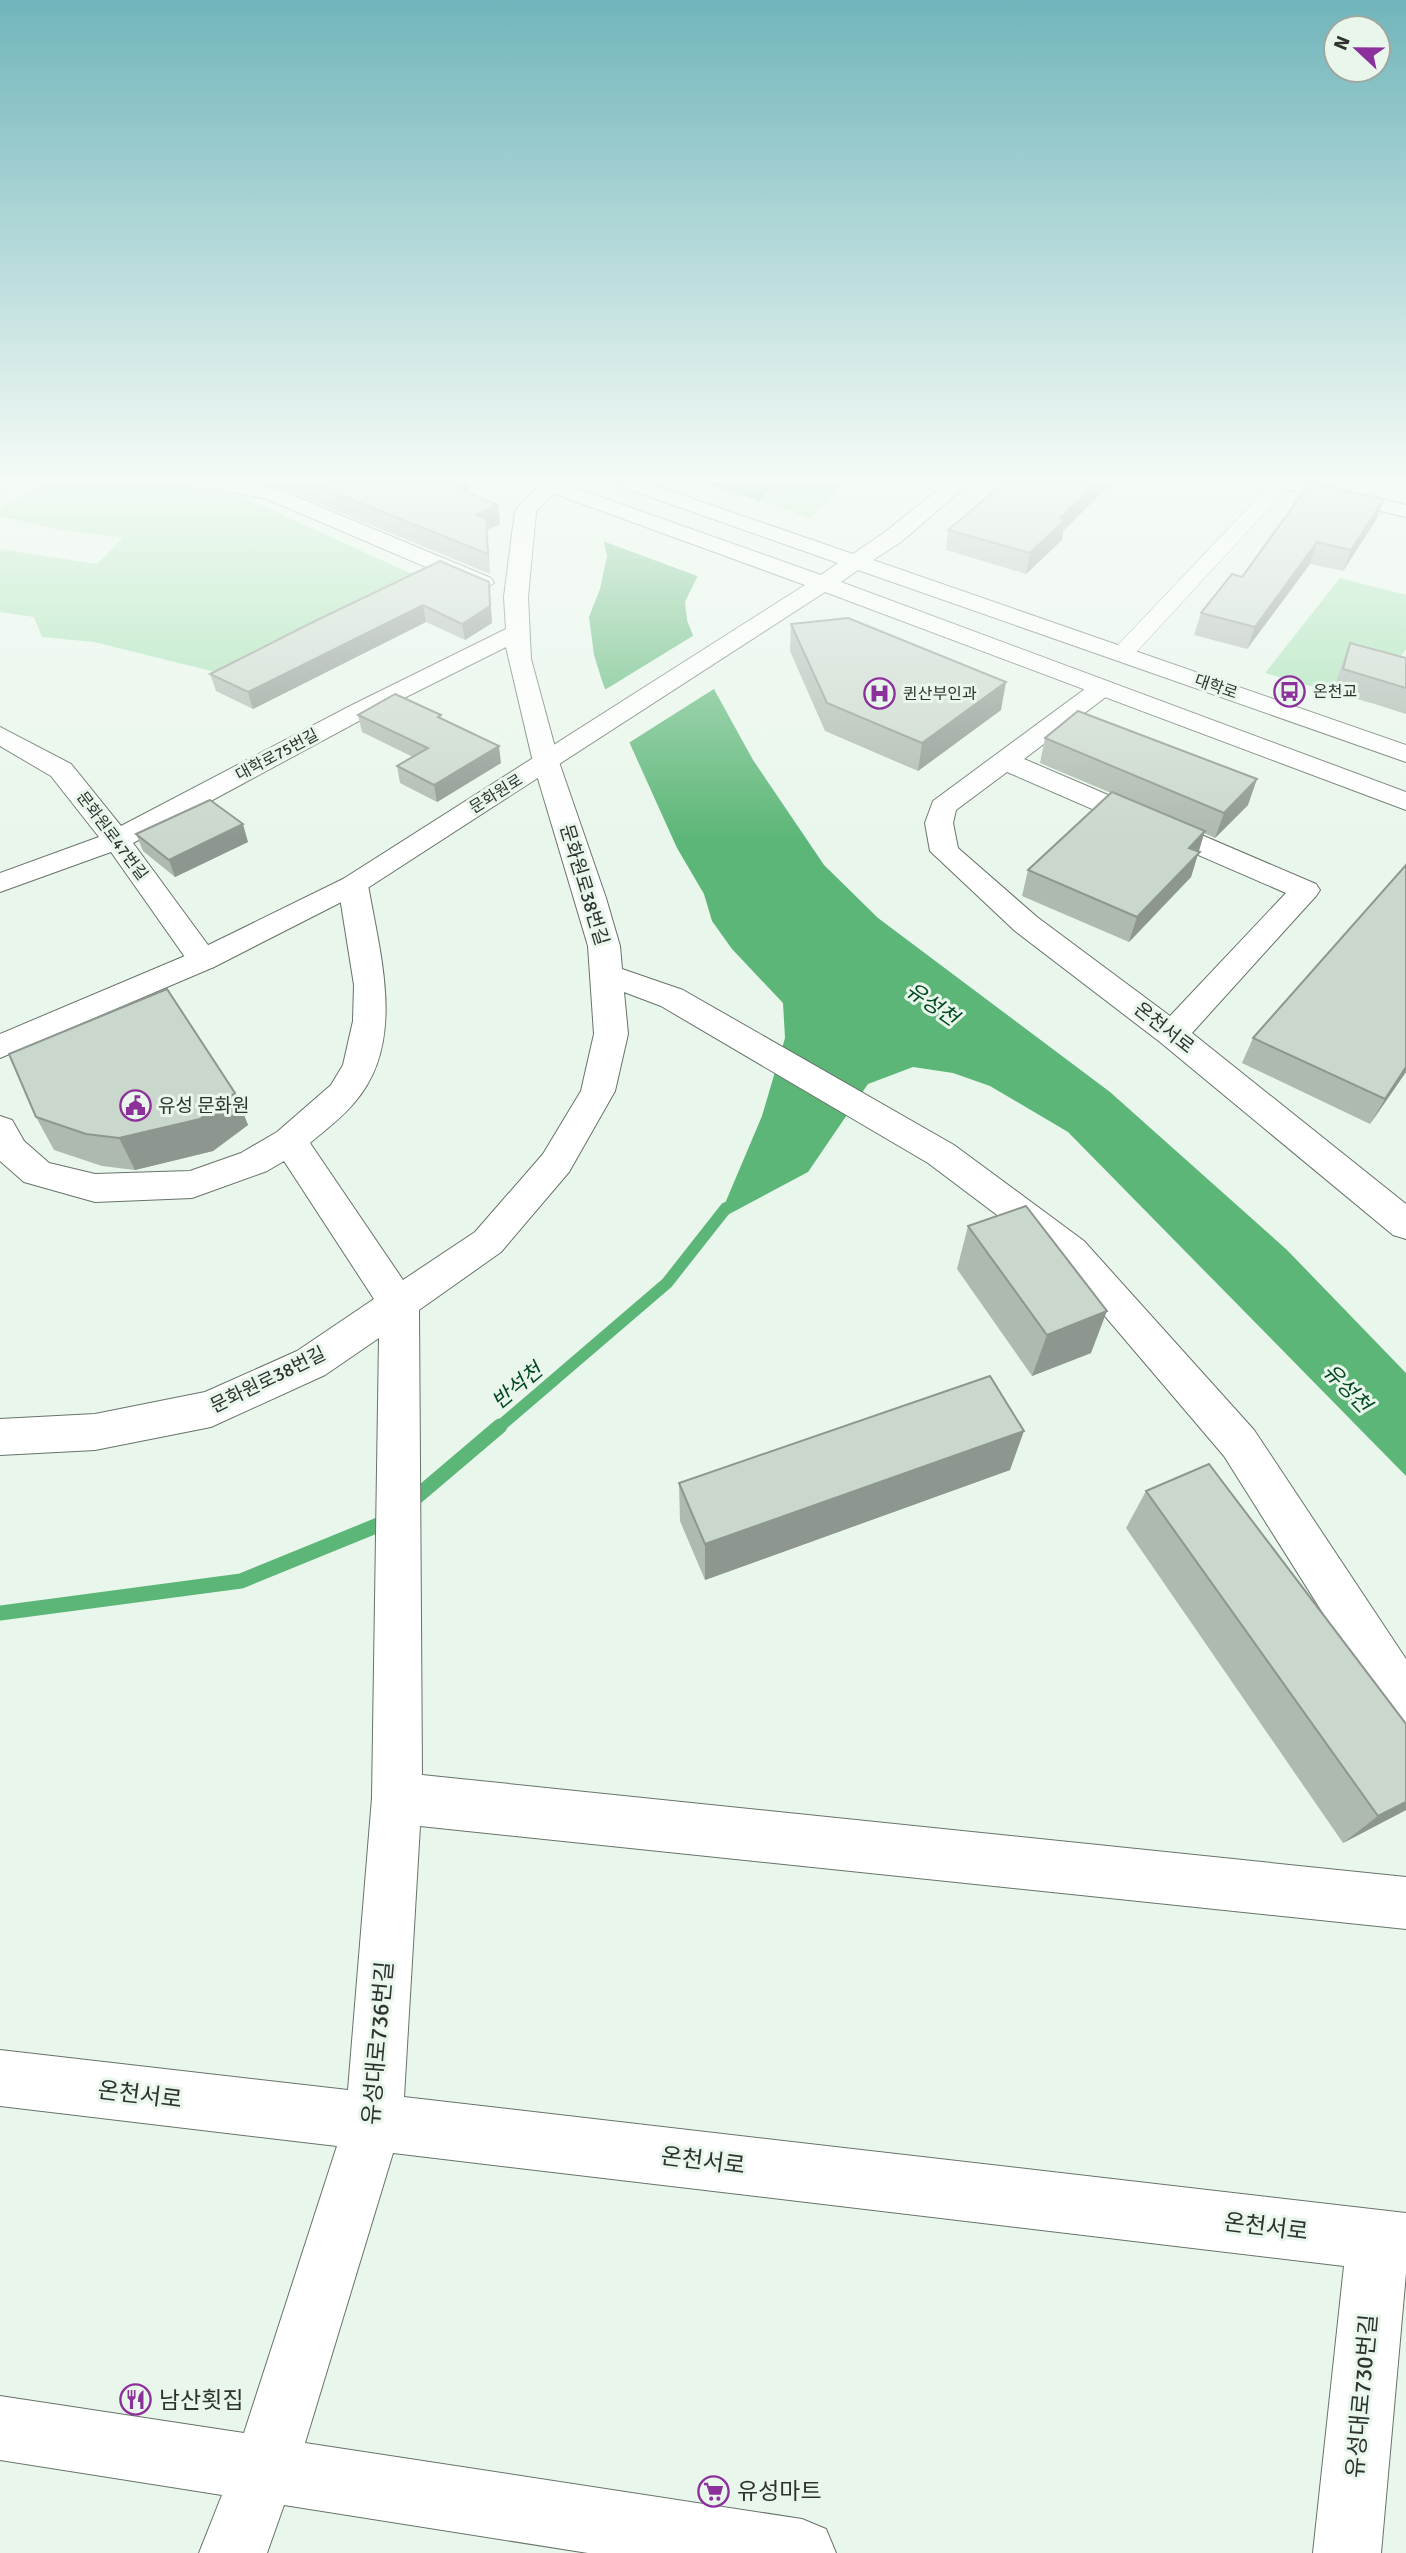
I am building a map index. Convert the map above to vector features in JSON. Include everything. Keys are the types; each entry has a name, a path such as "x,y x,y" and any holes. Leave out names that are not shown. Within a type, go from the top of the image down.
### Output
{"street":[{"path":"516,602 518,632"},
{"name":"문화원로","path":"0,1048 203,960 353,885 794,602"},
{"path":"875,602 1406,803"},
{"name":"대학로","path":"970,602 1406,754"},
{"path":"1122,654 1171,602"},
{"name":"문화원로38번길","path":"0,1437 94,1432 211,1409 311,1363 488,1242 556,1163 598,1091 611,1034 607,975 604,946 560,752 519,659 518,632"},
{"name":"대학로75번길","path":"0,883 117,840 361,710 518,632"},
{"path":"1002,760 1102,688"},
{"name":"문화원로47번길","path":"0,735 61,770 117,840 203,960"},
{"path":"1002,760 1305,890 1172,1034"},
{"name":"온천서로","path":"1002,760 943,807 939,823 944,851 1026,924 1172,1034 1406,1225"},
{"path":"0,1129 10,1149 37,1173 95,1188 192,1184 254,1162 290,1141 342,1094 360,1065 369,1021 370,985 353,885"},
{"path":"607,975 672,998 941,1154 1071,1251 1239,1443 1406,1701"},
{"path":"290,1141 399,1305"},
{"name":"유성대로736번길","path":"233,2553 265,2468 374,2122 397,1798 399,1305"},
{"path":"397,1798 1406,1903"},
{"name":"온천서로","path":"0,2078 1391,2241"},
{"name":"유성대로730번길","path":"1347,2553 1391,2241"},
{"path":"0,2428 774,2551"}],"shaded area":[{"path":"0,602 371,602 223,674 94,642 42,637 34,617 0,612"},
{"path":"1321,602 1406,602 1406,649 1370,703 1265,673"}],"water":[{"name":"유성천","path":"595,602 685,602 687,620 715,691 753,760 824,865 878,918 1110,1092 1287,1250 1406,1373 1406,1476 1068,1132 990,1086 953,1073 913,1067 868,1084 808,1172 718,1220 762,1116 785,1038 783,1003 732,949 712,921 704,894 677,848 603,684 594,655 589,617"}],"pier":[{"path":"696,634 717,687 627,744 603,691"}],"building":[{"path":"354,602 490,602 490,606 462,624 423,605 248,692 210,674"},
{"path":"1210,602 1273,602 1255,627 1201,613"},
{"path":"848,618 1006,682 922,743 827,703 791,624"},
{"path":"1350,643 1406,658 1406,688 1343,669"},
{"path":"395,694 499,746 434,785 397,766 428,748 358,715"},
{"path":"1078,711 1257,779 1224,813 1045,738"},
{"path":"1112,792 1205,831 1189,848 1200,852 1137,917 1028,870"},
{"path":"210,800 243,824 169,860 136,834"},
{"path":"1406,865 1406,1067 1385,1099 1253,1038"},
{"name":"유성 문화원","path":"167,989 235,1093 200,1119 119,1138 86,1134 36,1117 9,1054"},
{"path":"1026,1206 1107,1311 1047,1335 968,1226"},
{"path":"990,1376 1024,1431 705,1544 679,1483"},
{"path":"1209,1464 1406,1724 1406,1802 1378,1816 1146,1491"}],"waterway":[{"name":"반석천","path":"498,1428 667,1283 726,1208"},
{"name":"반석천","path":"407,1505 500,1426"},
{"name":"반석천","path":"0,1613 241,1581 388,1521"}],"place":[{"name":"온천교","path":"1290,692"},
{"name":"퀸산부인과","path":"880,694"},
{"name":"유성 문화원","path":"135,1106"},
{"name":"남산횟집","path":"136,2400"},
{"name":"유성마트","path":"714,2491"}]}
